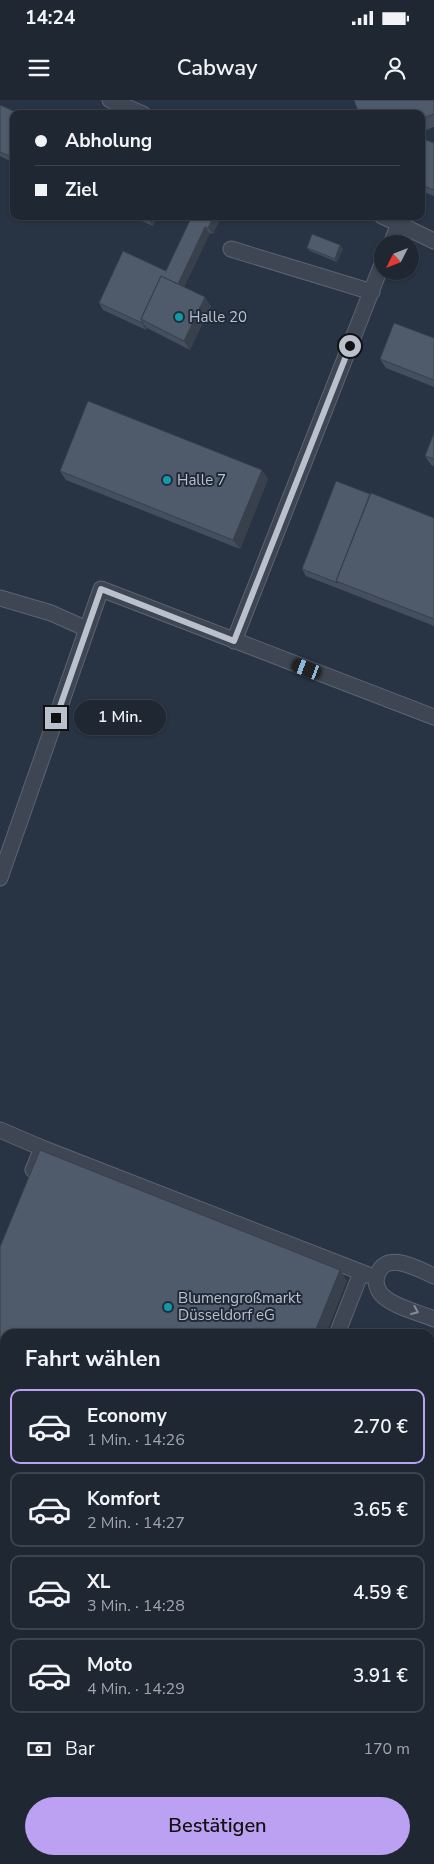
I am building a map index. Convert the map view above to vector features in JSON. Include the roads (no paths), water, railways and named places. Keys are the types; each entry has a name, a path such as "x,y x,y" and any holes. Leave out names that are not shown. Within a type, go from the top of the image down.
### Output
{"lane":[{"path":"110,100 134,110"},
{"path":"390,220 434,241"},
{"path":"395,235 399,224"},
{"path":"231,249 372,292"},
{"path":"234,641 376,280"},
{"path":"0,878 101,589 434,717"},
{"path":"0,598 51,613 88,629"},
{"path":"0,1130 376,1278"},
{"path":"28,1183 42,1148"},
{"path":"434,1276 408,1265 389,1262 382,1266 376,1278 377,1288 382,1294 397,1303 434,1319"},
{"path":"339,1329 361,1273"}],"place":[{"name":"Halle 20","path":"179,317"},
{"name":"Halle 7","path":"167,480"},
{"name":"Blumengroßmarkt Düsseldorf eG","path":"168,1307"}]}
